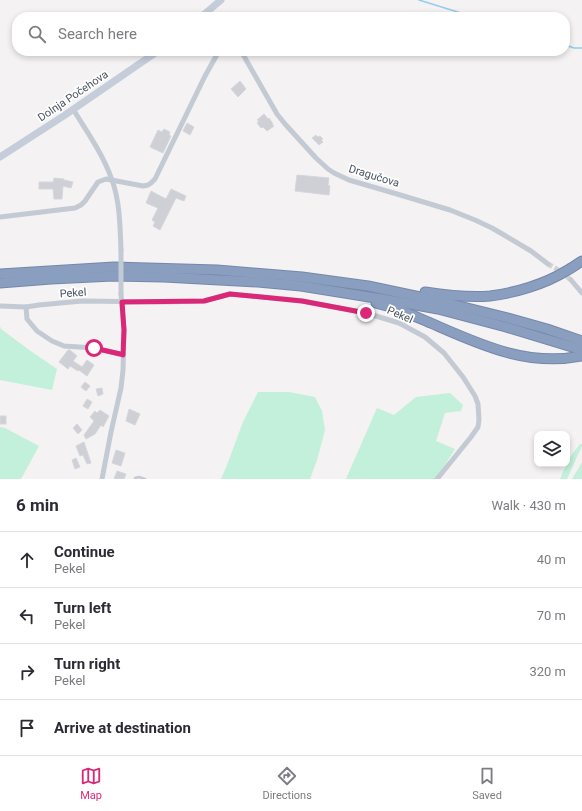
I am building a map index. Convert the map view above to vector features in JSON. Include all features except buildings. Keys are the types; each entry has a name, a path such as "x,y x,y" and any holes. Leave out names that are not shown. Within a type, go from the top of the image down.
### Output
{"highway":[{"path":"368,286 378,284 439,294 489,296 542,283 566,272 582,261"},
{"path":"0,274 114,267 174,268 302,277 368,286 418,296 508,318 582,341"},
{"path":"0,283 113,276 164,277 301,286 438,309 506,327 582,350"},
{"path":"336,291 346,296 384,305 408,313 492,349 532,358 556,359 582,356"}],"main road":[{"path":"209,12 221,0"},
{"name":"Dolnja Počehova","path":"0,157 151,56"}],"street":[{"path":"0,217 75,208 85,201 98,182 106,179 143,186 151,184 155,179 216,56"},
{"name":"Dragučova","path":"244,56 277,114 316,158 328,169 349,180 450,210 475,220 492,228 531,251 548,264"},
{"path":"73,109 100,153 112,180 120,216 121,294 124,330 123,370 121,388 102,479"},
{"path":"570,280 582,293"},
{"name":"Pekel","path":"0,306 26,307 82,301 204,301 230,294 302,301 366,313 399,323 425,337 444,353 463,377 475,396 478,404 480,420 478,427 438,479"},
{"path":"26,307 27,319 37,331 52,341 64,346 94,348 123,355"}],"lane":[{"path":"135,478 139,477 145,479"}],"green space":[{"path":"0,326 1,329 57,369 52,390 0,380"},
{"path":"258,392 289,392 315,397 322,411 325,430 310,479 221,479 243,422"},
{"path":"450,393 463,405 461,411 445,413 436,441 455,449 436,479 346,479 377,408 394,415 416,397"},
{"path":"0,427 5,428 39,446 21,479 0,479"},
{"path":"580,444 582,444 567,479 560,479 565,467 570,467 570,457"},
{"path":"582,462 582,479 572,479"}],"waterway":[{"path":"419,0 458,12"},
{"path":"570,47 582,48"}],"tunnel":[{"path":"548,264 571,280"}],"route":[{"path":"94,348 123,355 124,330 122,302 204,301 230,294 302,301 366,313"}]}
